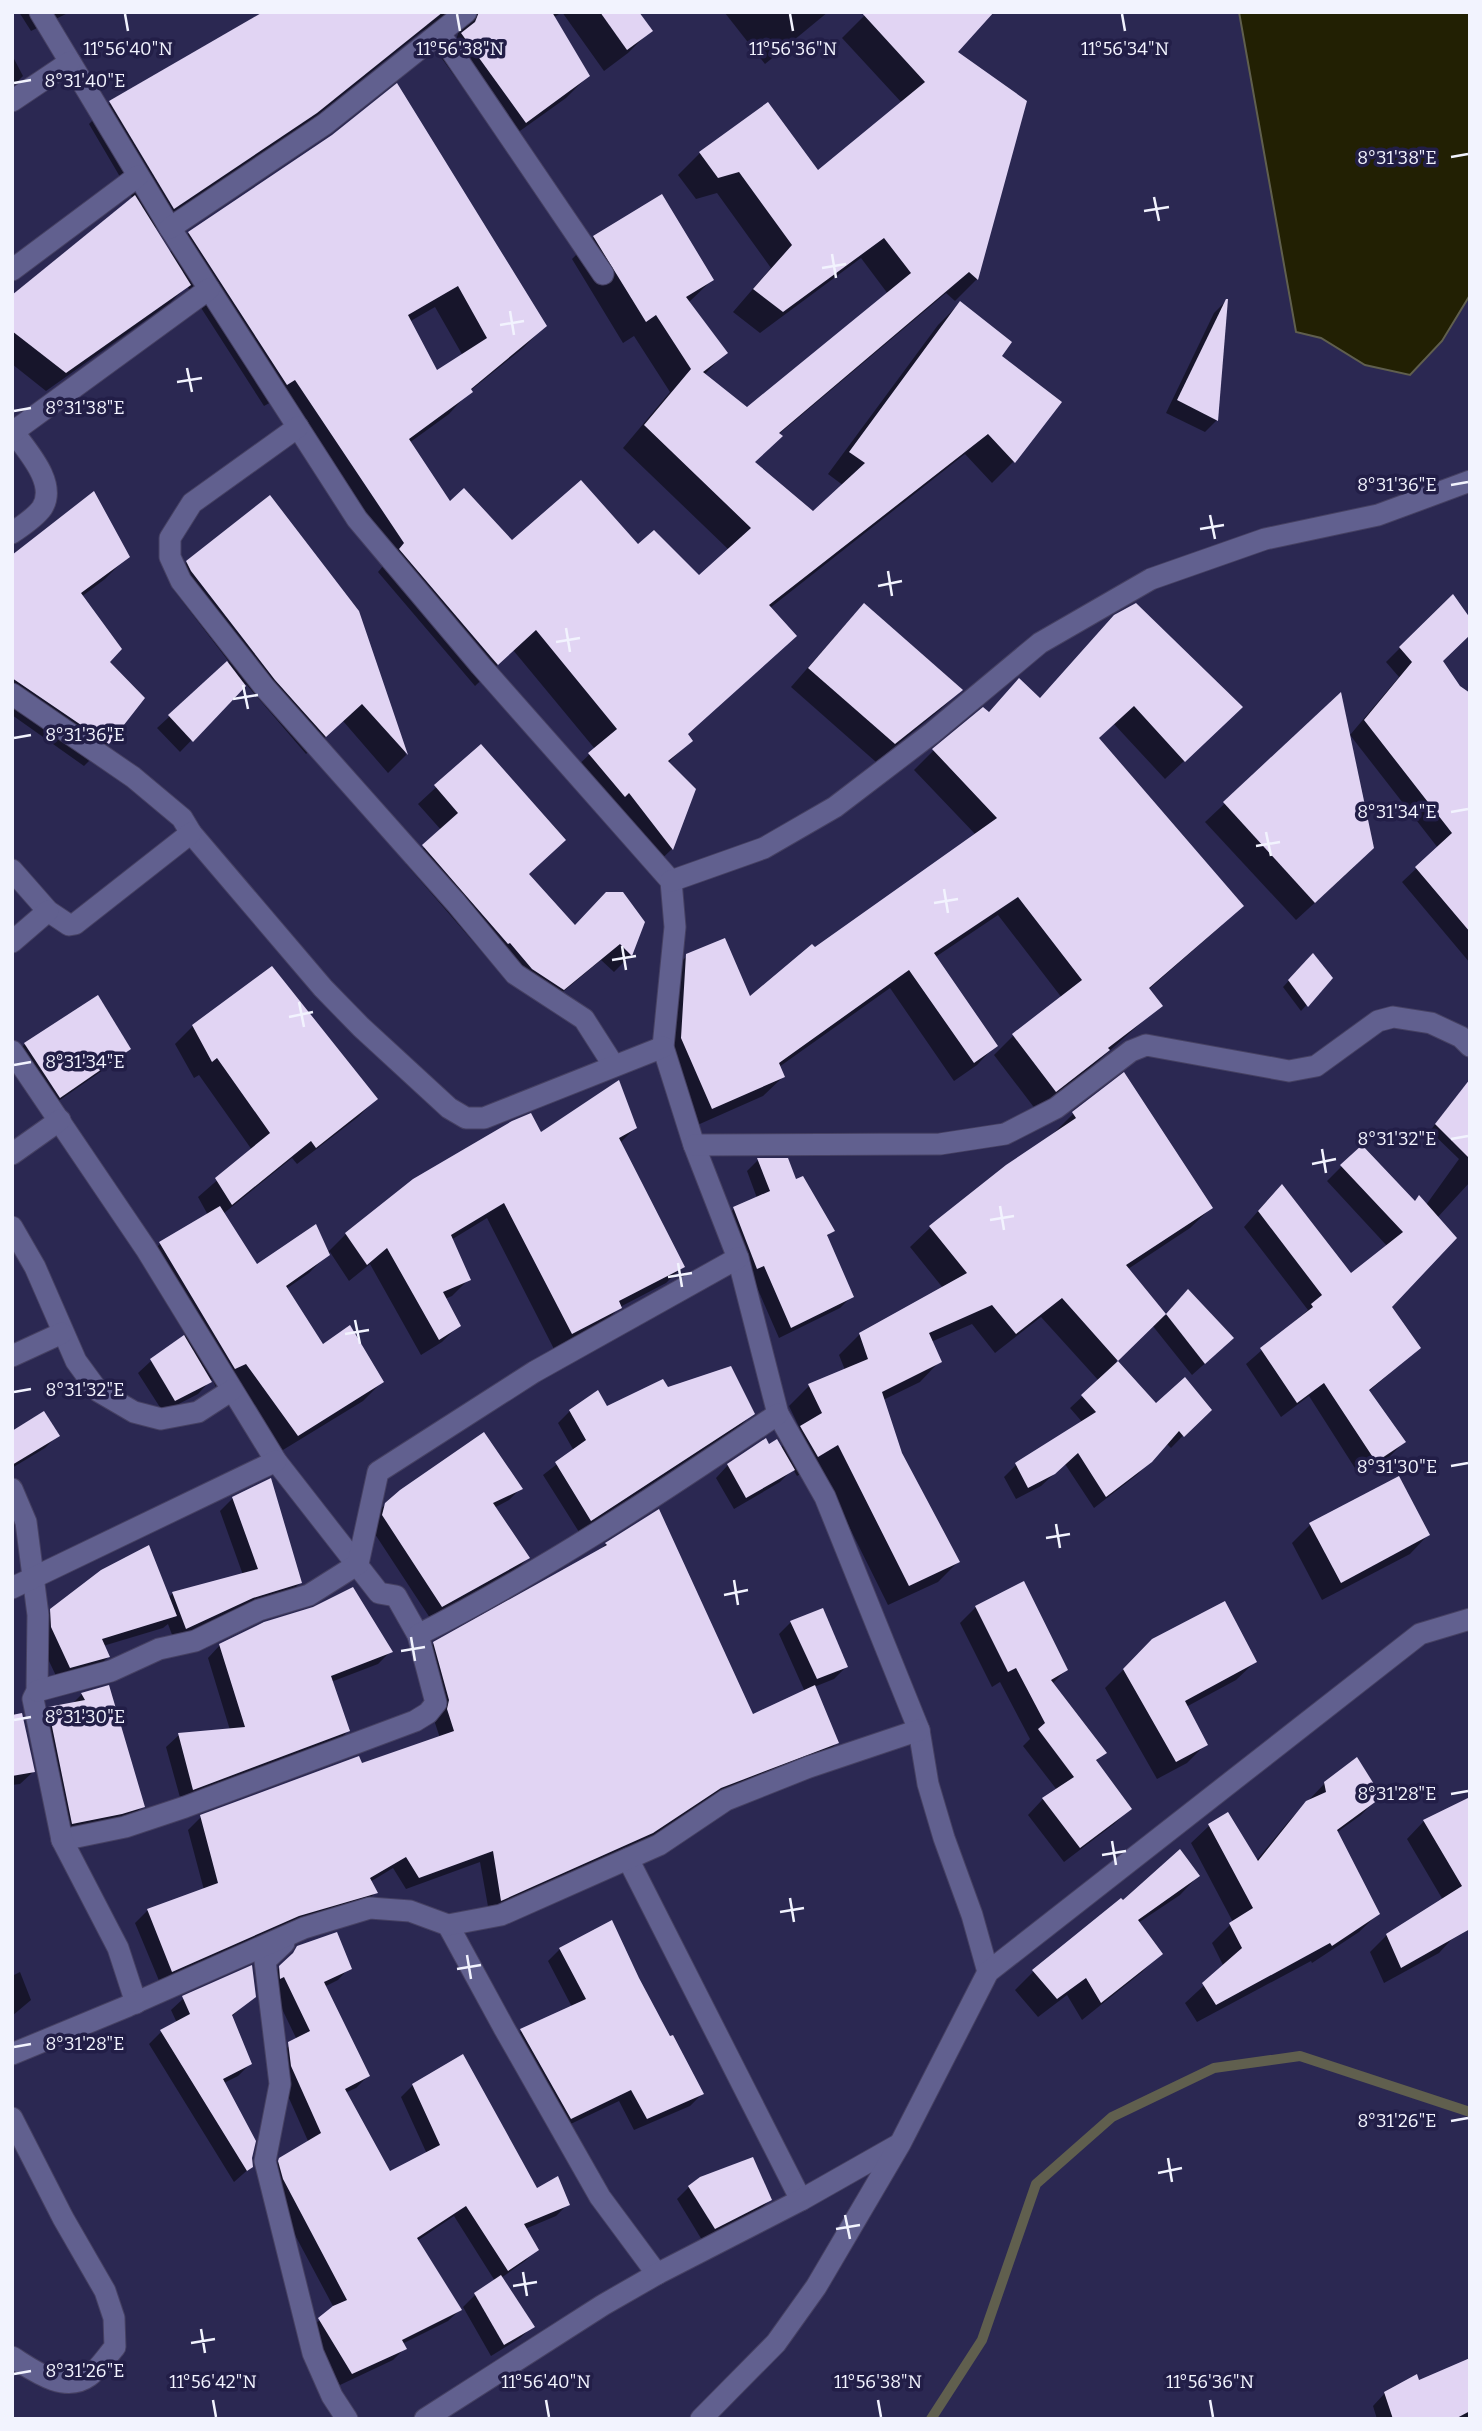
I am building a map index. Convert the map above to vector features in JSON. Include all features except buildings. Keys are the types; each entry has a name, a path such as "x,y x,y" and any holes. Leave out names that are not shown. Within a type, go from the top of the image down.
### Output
{"street":[{"path":"40,12 170,228 357,519 481,666 670,881 675,927 663,1047 694,1145 738,1258 778,1414 825,1497 919,1730 928,1783 988,1972"},
{"path":"170,228 325,124 466,12"},
{"path":"440,34 603,274"},
{"path":"12,102 70,62"},
{"path":"12,270 138,176"},
{"path":"12,533 40,510 48,497 45,480 13,431 209,289"},
{"path":"298,427 192,503 170,538 170,557 181,580 265,688 456,902 515,974 584,1019 614,1066"},
{"path":"670,881 764,848 835,807 932,733 1040,643 1151,579 1265,539 1378,515 1470,481"},
{"path":"12,694 133,777 182,818 191,833 332,998 411,1075 449,1108 466,1118 484,1118 663,1047"},
{"path":"12,870 48,911 69,925 75,924 191,833"},
{"path":"12,942 48,911"},
{"path":"694,1145 940,1144 1005,1134 1056,1108 1131,1051 1146,1045 1289,1071 1316,1066 1378,1021 1393,1017 1431,1023 1461,1037 1470,1046"},
{"path":"12,1051 146,1249 276,1461 379,1593 396,1596 418,1635 436,1703 428,1713 415,1721 173,1811 125,1827 62,1840"},
{"path":"12,1154 60,1120"},
{"path":"12,1227 35,1267 76,1361 98,1391 134,1412 161,1419 198,1412 232,1390"},
{"path":"37,1691 111,1671 159,1649 195,1641 259,1610 309,1595 358,1564 378,1472 534,1372 738,1258"},
{"path":"12,1356 62,1333"},
{"path":"418,1635 615,1524 778,1414"},
{"path":"22,1584 276,1461"},
{"path":"12,1489 26,1521 22,1584 38,1615 37,1691 33,1699 62,1840 118,1948 136,2003"},
{"path":"701,2419 776,2343 816,2287 900,2144 988,1972 1420,1634 1470,1619"},
{"path":"12,2054 136,2003 304,1928 370,1908 410,1911 448,1925 500,1915 567,1883 628,1860 668,1839 726,1800 809,1767 919,1730"},
{"path":"628,1860 802,2200"},
{"path":"448,1925 600,2197 657,2274"},
{"path":"293,1934 265,1961 280,2084 265,2161 313,2353 332,2396 347,2419"},
{"path":"12,2118 63,2218 105,2291 114,2318 116,2347 88,2377 72,2382 51,2380 12,2357"},
{"path":"425,2419 603,2305 657,2274 802,2200 900,2144"}],"shaded area":[{"path":"1239,12 1470,12 1470,295 1442,341 1410,375 1365,365 1321,338 1296,332"}],"waterway":[{"path":"931,2419 982,2340 1036,2184 1112,2117 1214,2068 1300,2056 1470,2112"}]}
